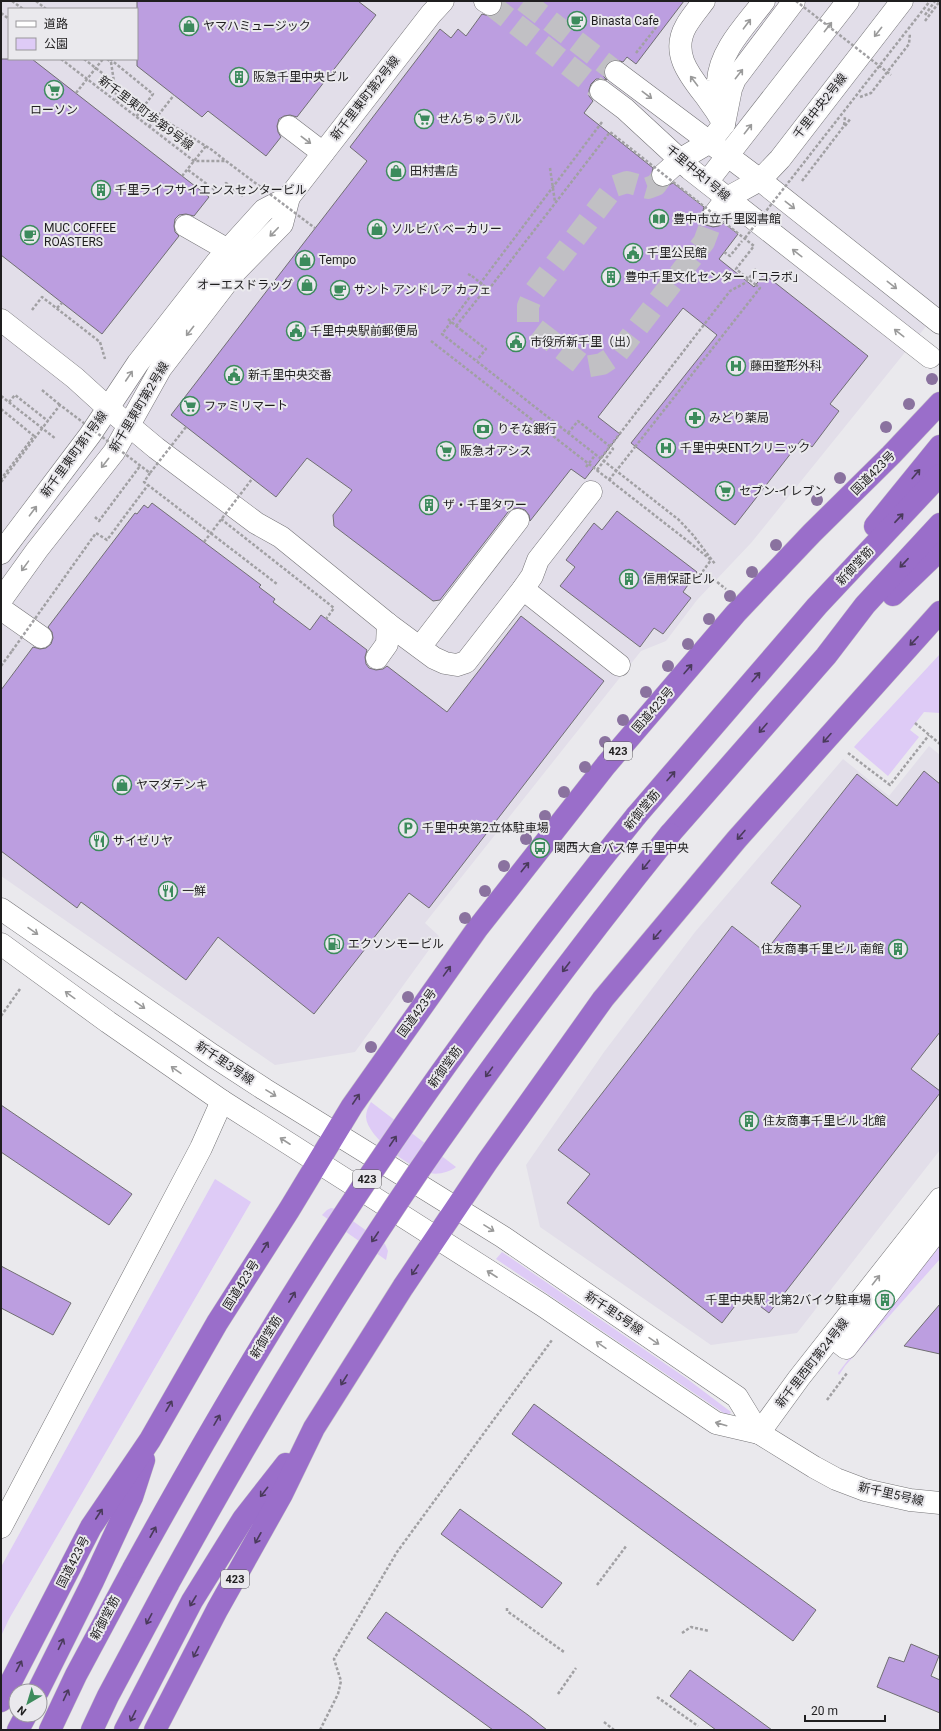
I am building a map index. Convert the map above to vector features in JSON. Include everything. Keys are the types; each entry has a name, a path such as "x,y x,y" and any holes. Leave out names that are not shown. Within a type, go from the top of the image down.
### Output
{"highway":[{"name":"国道423号","path":"1,1701 91,1527 150,1440 217,1323 369,1079 477,929 606,765 736,613 812,533 891,455 940,403"},
{"path":"817,606 885,512 940,446"},
{"name":"新御堂筋","path":"50,1730 80,1668 134,1567 246,1370 370,1175 487,1008 558,914 636,816 817,606 940,475"},
{"path":"92,1730 108,1696 168,1584 273,1399 334,1301 442,1138 542,999 670,834 826,656 865,605 940,524"},
{"path":"826,656 875,613 940,550"},
{"name":"423","path":"155,1730 217,1610 282,1494 314,1428 403,1287 456,1208 572,1042 603,999 737,839 940,612"},
{"path":"126,1730 192,1601 243,1519 314,1428"},
{"path":"42,1683 93,1581 132,1497 150,1440"}],"street":[{"name":"新千里東町第2号線","path":"1,600 37,550 114,452 161,368 234,274 282,224 289,197 431,14 443,1"},
{"path":"704,1 685,27 680,43 682,60 689,74 713,106 724,124"},
{"path":"724,124 718,83 720,67 726,51 764,1"},
{"path":"663,175 681,159 710,142 724,124 730,90 735,79 795,1"},
{"path":"707,182 848,1"},
{"name":"千里中央2号線","path":"727,198 760,180 780,158 902,1"},
{"path":"616,72 760,180 940,323"},
{"name":"千里中央1号線","path":"601,91 625,109 707,182 930,357"},
{"path":"289,127 323,153"},
{"name":"新千里東町第2号線","path":"108,408 138,362 216,263 264,210 289,197"},
{"path":"714,215 727,198"},
{"path":"186,226 228,250"},
{"name":"新千里東町第1号線","path":"1,320 76,378 108,408 90,435 1,553"},
{"path":"108,408 156,448 256,523 281,537 388,624 434,658 445,663 472,667 532,576 538,560 591,492"},
{"path":"420,647 518,520"},
{"path":"523,589 619,665"},
{"path":"1,609 41,637"},
{"path":"377,658 387,644 388,624"},
{"name":"新千里3号線","path":"1,908 212,1055 456,1208"},
{"path":"1,944 108,1022 222,1101 436,1238"},
{"path":"1,1527 201,1148 222,1101"},
{"name":"新千里西町第24号線","path":"759,1433 940,1199"},
{"name":"新千里5号線","path":"456,1208 503,1237 737,1397 759,1433"},
{"path":"832,1337 846,1348 940,1227"},
{"name":"新千里5号線","path":"436,1238 542,1305 716,1423 759,1433 793,1455 836,1479 865,1490 910,1500 940,1503"}],"path":[{"path":"11,1 20,8"},
{"path":"35,1 44,8"},
{"path":"795,1 891,75"},
{"path":"724,252 730,256 745,238 930,1"},
{"path":"844,126 844,116 859,97 871,93 909,44 909,34 935,1"},
{"path":"925,21 940,1"},
{"path":"927,11 930,14"},
{"name":"新千里東町歩第9号線","path":"62,60 194,161 226,161"},
{"path":"86,60 97,67"},
{"name":"新千里東町歩第9号線","path":"86,60 144,106 206,146 315,228"},
{"path":"76,93 102,60"},
{"path":"111,61 117,102"},
{"path":"111,61 152,92 153,95 150,100 136,117"},
{"path":"150,127 174,95"},
{"path":"801,183 851,118"},
{"path":"605,119 442,334 680,520 715,564"},
{"path":"456,326 480,296 490,290 610,132 754,246 736,269 760,288 609,480"},
{"path":"182,176 206,146"},
{"path":"550,168 556,202"},
{"path":"188,170 218,193 226,183 245,197 241,202"},
{"path":"601,458 730,291 745,283 756,269"},
{"path":"468,274 490,290"},
{"path":"32,310 42,297 100,342 105,359"},
{"path":"57,308 62,303"},
{"path":"448,319 486,349 477,360"},
{"path":"431,341 712,560 703,571 729,592"},
{"path":"42,390 150,473"},
{"path":"9,402 15,395 48,421"},
{"path":"1,396 59,442"},
{"path":"1,480 60,404"},
{"path":"1,410 34,436 1,480"},
{"path":"568,433 578,421 613,448 597,470"},
{"path":"186,427 144,482 277,584"},
{"path":"102,516 140,466"},
{"path":"204,542 252,479"},
{"path":"1,666 96,532 107,540 148,485"},
{"path":"221,520 334,608 326,619"},
{"path":"915,723 940,743"},
{"path":"842,749 890,785 929,735"},
{"path":"1,1016 20,989"},
{"path":"320,1730 338,1694 341,1681 334,1659 381,1578 397,1552 552,1340"},
{"path":"597,1585 627,1545"},
{"path":"507,1608 507,1611 564,1652"},
{"path":"682,1633 690,1627 709,1631"},
{"path":"558,1694 576,1668"},
{"path":"658,1697 698,1726"},
{"path":"604,1722 614,1730"}],"shaded area":[{"path":"1,1 940,1 940,309 751,543 697,600 666,641 641,651 425,923 439,936 355,1052 275,1065 1,876"},
{"path":"929,746 940,755 940,1150 797,1333 711,1345 540,1227 526,1165 604,1052 695,932 843,759 889,796"}],"green space":[{"path":"940,654 940,713 924,712 910,730 919,737 888,776 854,747"},
{"path":"371,1102 456,1167 444,1173 430,1173 412,1165 391,1151 374,1134 368,1125 366,1115"},
{"path":"215,1179 251,1202 9,1619 1,1636 1,1567"},
{"path":"331,1208 336,1209 385,1244 388,1251 386,1260 322,1215"},
{"path":"940,1241 940,1259 845,1366 839,1375 838,1373"},
{"path":"502,1252 686,1378 731,1412 728,1416 496,1259"}],"building":[{"name":"阪急千里中央ビル","path":"137,1 358,1 376,15 297,117 290,115 279,119 277,126 281,137 266,156 208,111 202,117 137,66"},
{"path":"502,1 684,1 636,64 627,57 623,62 611,60 606,64 604,77 607,80 596,79 591,84 589,96 593,101 584,113 653,168 651,177 654,184 659,187 665,187 673,183 704,207 702,214 706,225 713,227 724,223 738,234 719,259 754,287 764,274 868,356 830,404 839,411 812,447 802,439 735,525 631,443 717,335 683,308 598,417 620,434 585,479 571,469 530,521 529,515 525,510 519,508 508,512 440,600 433,601 334,526 333,515 352,490 307,458 276,497 171,415 367,161 350,147 440,29 451,38 458,29 466,36 482,14 489,16 496,15 501,10"},
{"name":"千里ライフサイエンスセンタービル","path":"1,59 33,60 209,197 194,216 186,214 179,215 175,219 175,232 179,236 102,334 1,255"},
{"path":"152,503 261,585 259,587 275,599 273,602 310,630 321,615 367,650 365,657 366,664 369,668 376,670 383,669 387,666 447,712 521,616 604,681 429,908 409,893 314,1014 218,937 186,980 81,902 77,908 1,851 1,690 33,647 40,649 46,648 51,644 53,638 52,632 48,627 135,513 137,514 144,505 148,508"},
{"name":"信用保証ビル","path":"617,511 697,572 683,592 691,598 663,634 654,628 640,647 560,586 575,567 566,560 594,523 602,530"},
{"name":"住友商事千里ビル 北館","path":"924,771 940,784 940,1032 911,1069 940,1091 940,1093 769,1313 744,1294 722,1323 567,1203 590,1174 558,1150 732,926 765,952 801,906 771,883 857,774 897,806"},
{"path":"1,1105 132,1194 109,1225 1,1152"},
{"path":"1,1266 71,1303 53,1335 1,1308"},
{"path":"940,1304 940,1354 904,1346"},
{"path":"534,1404 816,1610 793,1641 512,1434"},
{"path":"460,1509 562,1583 542,1608 441,1534"},
{"path":"386,1612 547,1730 493,1730 367,1638"},
{"path":"911,1644 939,1656 931,1676 940,1680 940,1713 877,1687 889,1657 904,1662"},
{"path":"690,1670 772,1730 716,1730 670,1696"}],"tunnel":[{"path":"524,1 616,72"},
{"path":"490,4 601,91"},
{"path":"663,175 656,185 648,188 627,182 615,186 534,292 528,306 528,323 585,367 602,364 617,354 704,242 714,215"}],"place":[{"name":"Binasta Cafe","path":"577,21"},
{"name":"ヤマハミュージック","path":"189,26"},
{"name":"阪急千里中央ビル","path":"239,77"},
{"name":"ローソン","path":"54,90"},
{"name":"せんちゅうパル","path":"424,119"},
{"name":"田村書店","path":"396,171"},
{"name":"千里ライフサイエンスセンタービル","path":"101,190"},
{"name":"豊中市立千里図書館","path":"659,219"},
{"name":"ソルビバ ベーカリー","path":"377,229"},
{"name":"MUC COFFEE ROASTERS","path":"30,235"},
{"name":"千里公民館","path":"633,253"},
{"name":"Tempo","path":"305,260"},
{"name":"豊中千里文化センター「コラボ」","path":"611,277"},
{"name":"オーエスドラッグ","path":"307,285"},
{"name":"サント アンドレア カフェ","path":"340,290"},
{"name":"千里中央駅前郵便局","path":"296,331"},
{"name":"市役所新千里（出）","path":"516,342"},
{"name":"藤田整形外科","path":"736,366"},
{"name":"新千里中央交番","path":"234,375"},
{"name":"ファミリマート","path":"190,406"},
{"name":"みどり薬局","path":"695,418"},
{"name":"りそな銀行","path":"483,429"},
{"name":"千里中央ENTクリニック","path":"666,448"},
{"name":"阪急オアシス","path":"446,451"},
{"name":"セブン-イレブン","path":"725,491"},
{"name":"ザ・千里タワー","path":"429,505"},
{"name":"信用保証ビル","path":"629,579"},
{"name":"ヤマダデンキ","path":"122,785"},
{"name":"千里中央第2立体駐車場","path":"408,828"},
{"name":"サイゼリヤ","path":"99,841"},
{"name":"関西大倉バス停 千里中央","path":"540,848"},
{"name":"一鮮","path":"168,891"},
{"name":"エクソンモービル","path":"334,944"},
{"name":"住友商事千里ビル 南館","path":"898,949"},
{"name":"住友商事千里ビル 北館","path":"749,1121"},
{"name":"千里中央駅 北第2バイク駐車場","path":"885,1300"}]}
